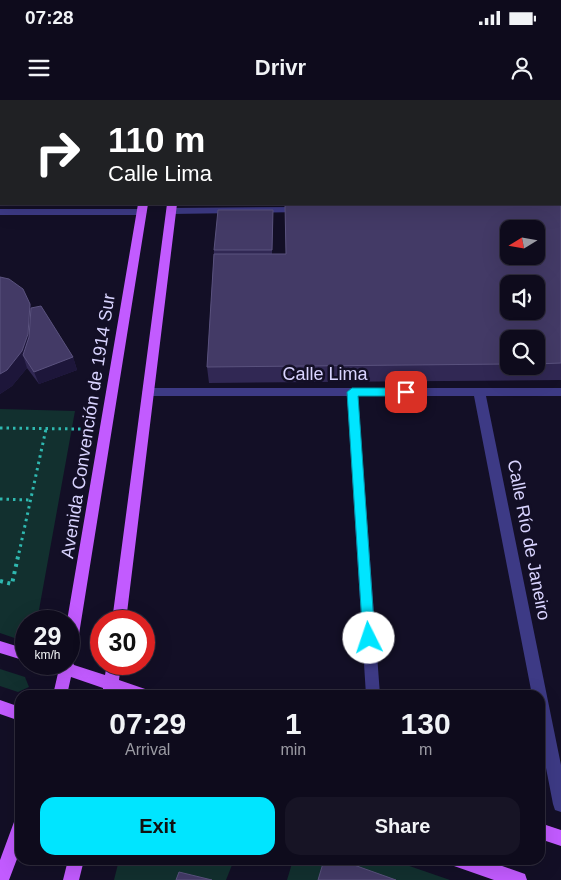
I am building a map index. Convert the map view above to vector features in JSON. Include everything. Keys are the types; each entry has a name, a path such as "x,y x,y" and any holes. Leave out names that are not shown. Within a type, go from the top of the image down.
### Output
{"main road":[{"path":"120,610 172,207"},
{"name":"Avenida Convención de 1914 Sur","path":"76,610 142,208"},
{"path":"0,647 15,652"},
{"path":"80,673 110,690 112,675"},
{"path":"61,690 65,675"},
{"path":"0,707 15,712"},
{"path":"545,833 561,838"},
{"path":"1,880 15,842"},
{"path":"71,880 75,865"},
{"path":"470,865 490,875 519,880"}],"street":[{"path":"172,207 311,210"},
{"path":"0,212 31,208 142,208"},
{"name":"Calle Lima","path":"148,392 561,392"},
{"path":"352,392 373,690"},
{"name":"Calle Río de Janeiro","path":"479,392 538,690"},
{"path":"545,724 561,804"}],"path":[{"path":"0,428 82,429"},
{"path":"0,581 12,584 46,429"},
{"path":"0,499 30,500"}],"green space":[{"path":"0,409 75,411 39,610 15,610 15,638 0,633"},
{"path":"0,669 25,677 29,687 15,691 0,686"},
{"path":"118,865 232,865 226,880 114,880"},
{"path":"292,865 406,865 450,880 287,880"}],"building":[{"path":"285,205 561,205 561,363 545,364 545,330 500,330 500,364 207,367 214,254 286,254"},
{"path":"218,210 273,210 272,250 214,250"},
{"path":"0,277 9,279 23,289 30,304 28,334 22,351 7,370 0,374"},
{"path":"41,306 73,357 34,372 23,355 29,337 31,308"},
{"path":"322,865 354,865 396,880 318,880"},
{"path":"179,872 212,880 176,880"}],"route":[{"path":"369,638 352,392 406,392"}]}
